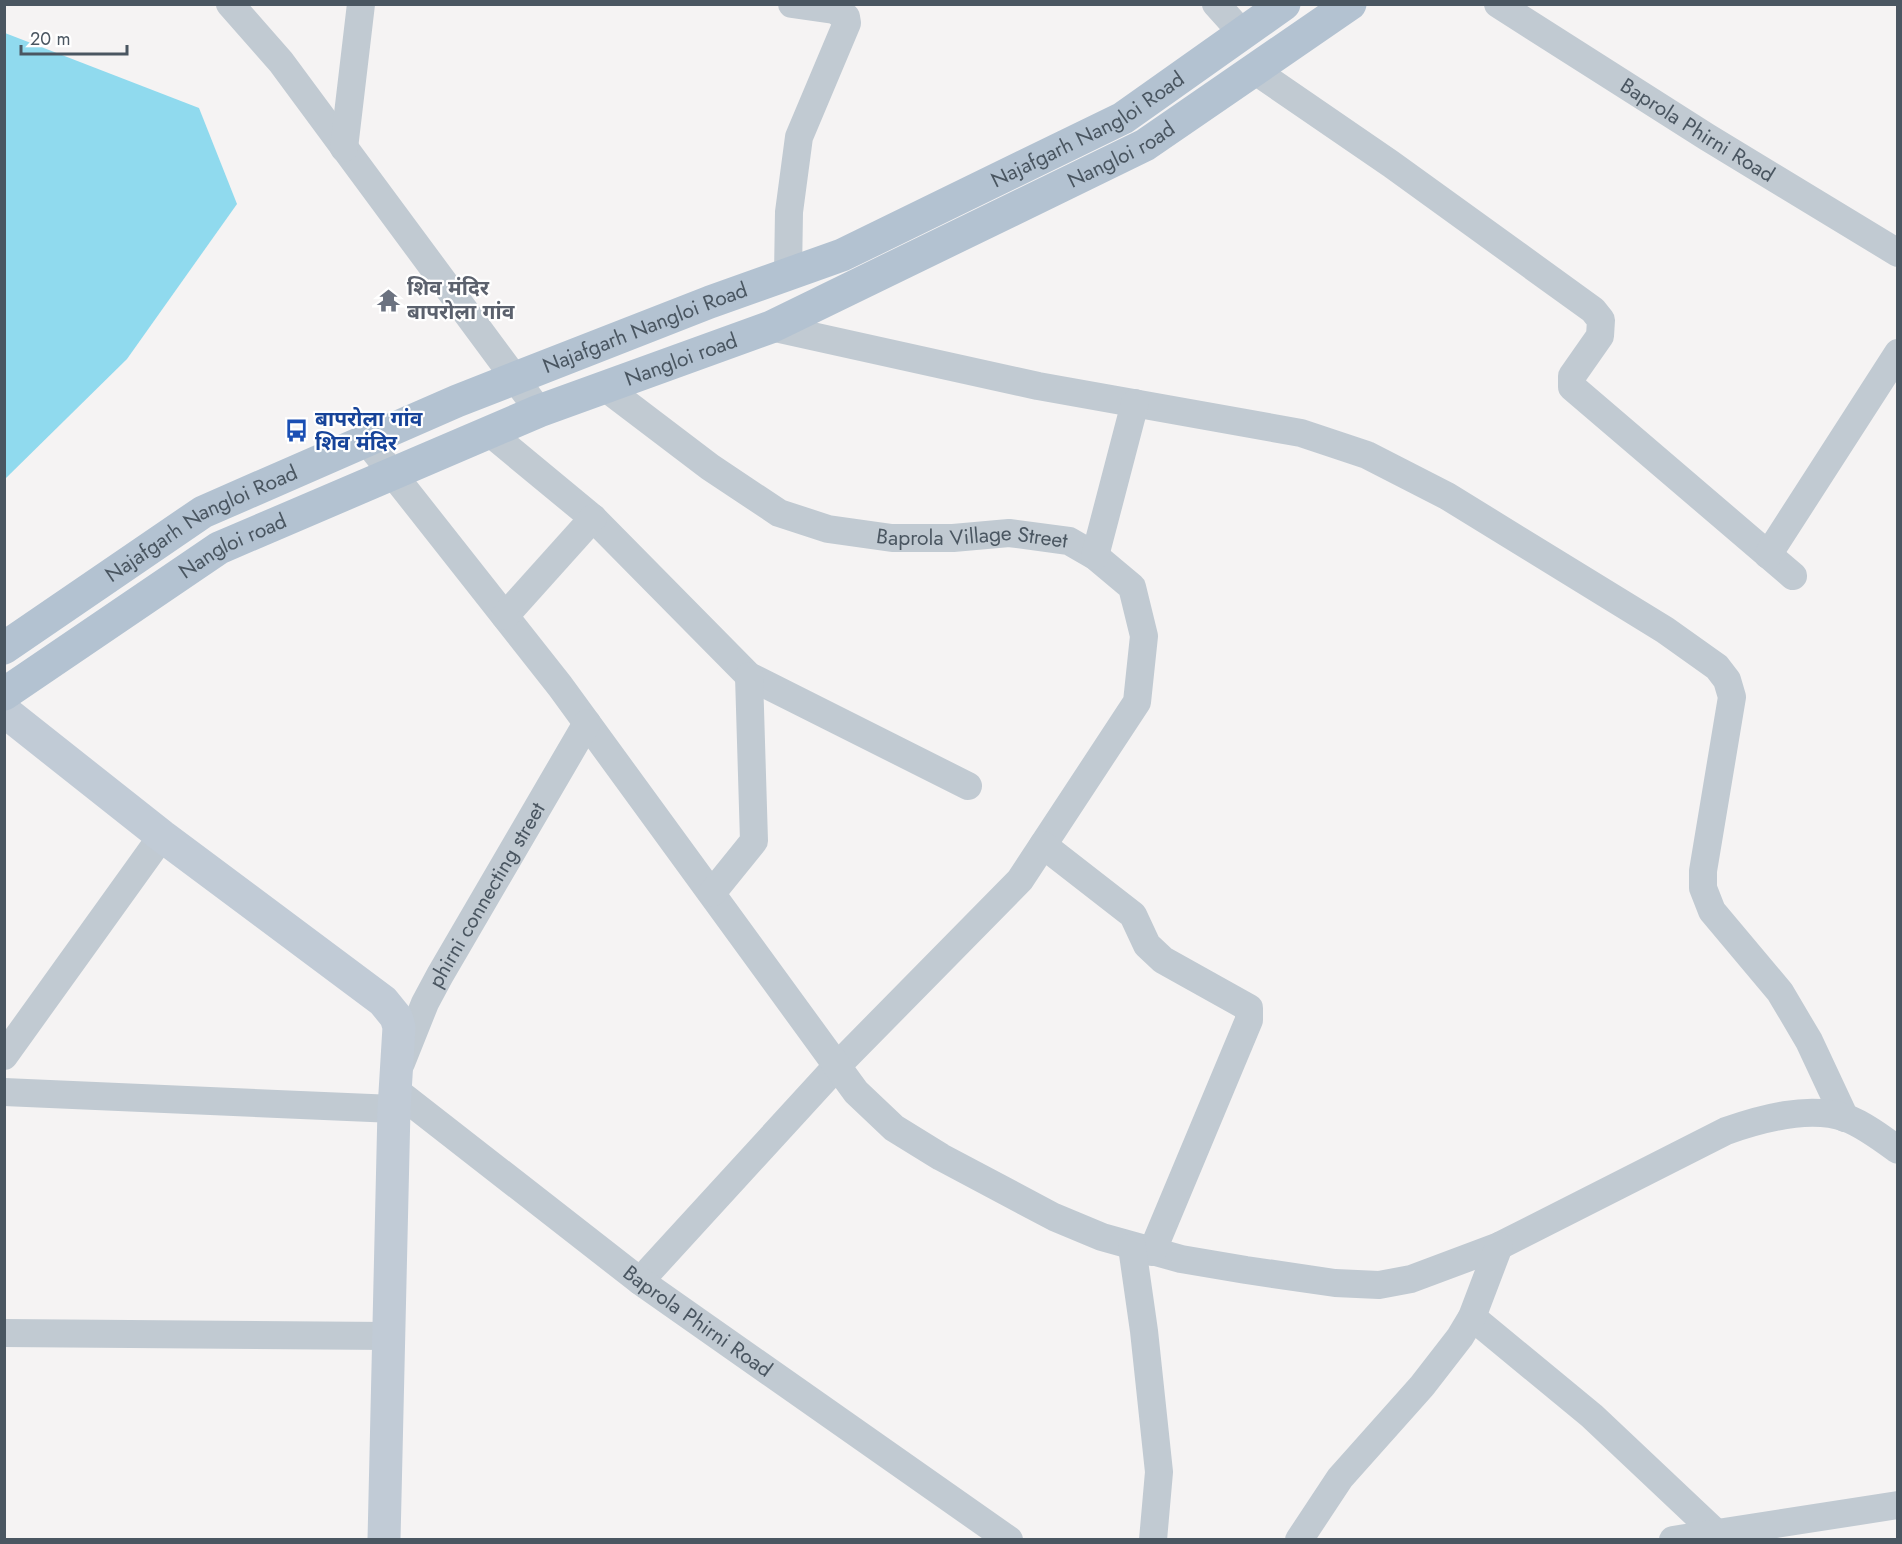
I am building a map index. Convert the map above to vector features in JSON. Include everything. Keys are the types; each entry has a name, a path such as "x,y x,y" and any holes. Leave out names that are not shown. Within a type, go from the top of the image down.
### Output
{"main road":[{"name":"Najafgarh Nangloi Road","path":"4,648 203,512 457,401 842,255 1123,118 1284,4"},
{"name":"Nangloi road","path":"4,694 219,548 539,411 771,327 1145,146 1350,4"}],"street":[{"path":"230,4 281,62 539,411"},
{"path":"344,148 361,4"},
{"path":"788,274 790,202 799,137 847,23 846,17 834,10 792,4"},
{"path":"1216,4 1243,34"},
{"name":"Baprola Phirni Road","path":"1498,4 1707,137 1898,253"},
{"path":"1254,70 1391,164 1593,310 1601,320 1600,336 1572,376 1572,387 1793,576"},
{"path":"771,327 1038,386 1302,433 1367,455 1399,469 1665,630 1717,667 1727,680 1732,697 1703,871 1707,901 1791,1009 1845,1118"},
{"path":"1768,555 1898,353"},
{"name":"Baprola Village Street","path":"606,388 710,467 779,513 828,529 892,538 953,538 1009,533 1069,541 1095,556 1132,587 1144,636 1137,702 1020,880 836,1067 640,1281"},
{"path":"1095,556 1135,403"},
{"path":"489,432 593,518 749,676 968,786"},
{"path":"366,440 587,723 712,892 855,1092 894,1128 1054,1217 1142,1249 1246,1270 1335,1283 1379,1285 1412,1279 1499,1246 1560,1213 1726,1131 1755,1120 1799,1113 1845,1118 1898,1150"},
{"path":"505,616 593,518"},
{"path":"712,892 754,841 749,676"},
{"path":"4,711 162,836 390,1008 399,1027 395,1091 384,1539"},
{"name":"phirni connecting street","path":"395,1091 425,1003 587,723"},
{"path":"4,1056 162,836"},
{"path":"1042,845 1133,915 1147,945 1163,960 1249,1008 1249,1020 1142,1249 1144,1331 1159,1472 1153,1539"},
{"path":"4,1092 395,1091"},
{"name":"Baprola Phirni Road","path":"395,1091 640,1281 1009,1539"},
{"path":"1299,1539 1340,1478 1422,1386 1472,1317 1499,1246"},
{"path":"1472,1317 1592,1416 1716,1536"},
{"path":"4,1334 389,1336"},
{"path":"1672,1539 1716,1536 1898,1505"}],"water":[{"path":"5,33 199,108 237,204 127,359 5,479"}],"place":[{"name":"शिव मंदिर बापरोला गांव","path":"389,300"},
{"name":"बापरोला गांव शिव मंदिर","path":"297,431"}]}
